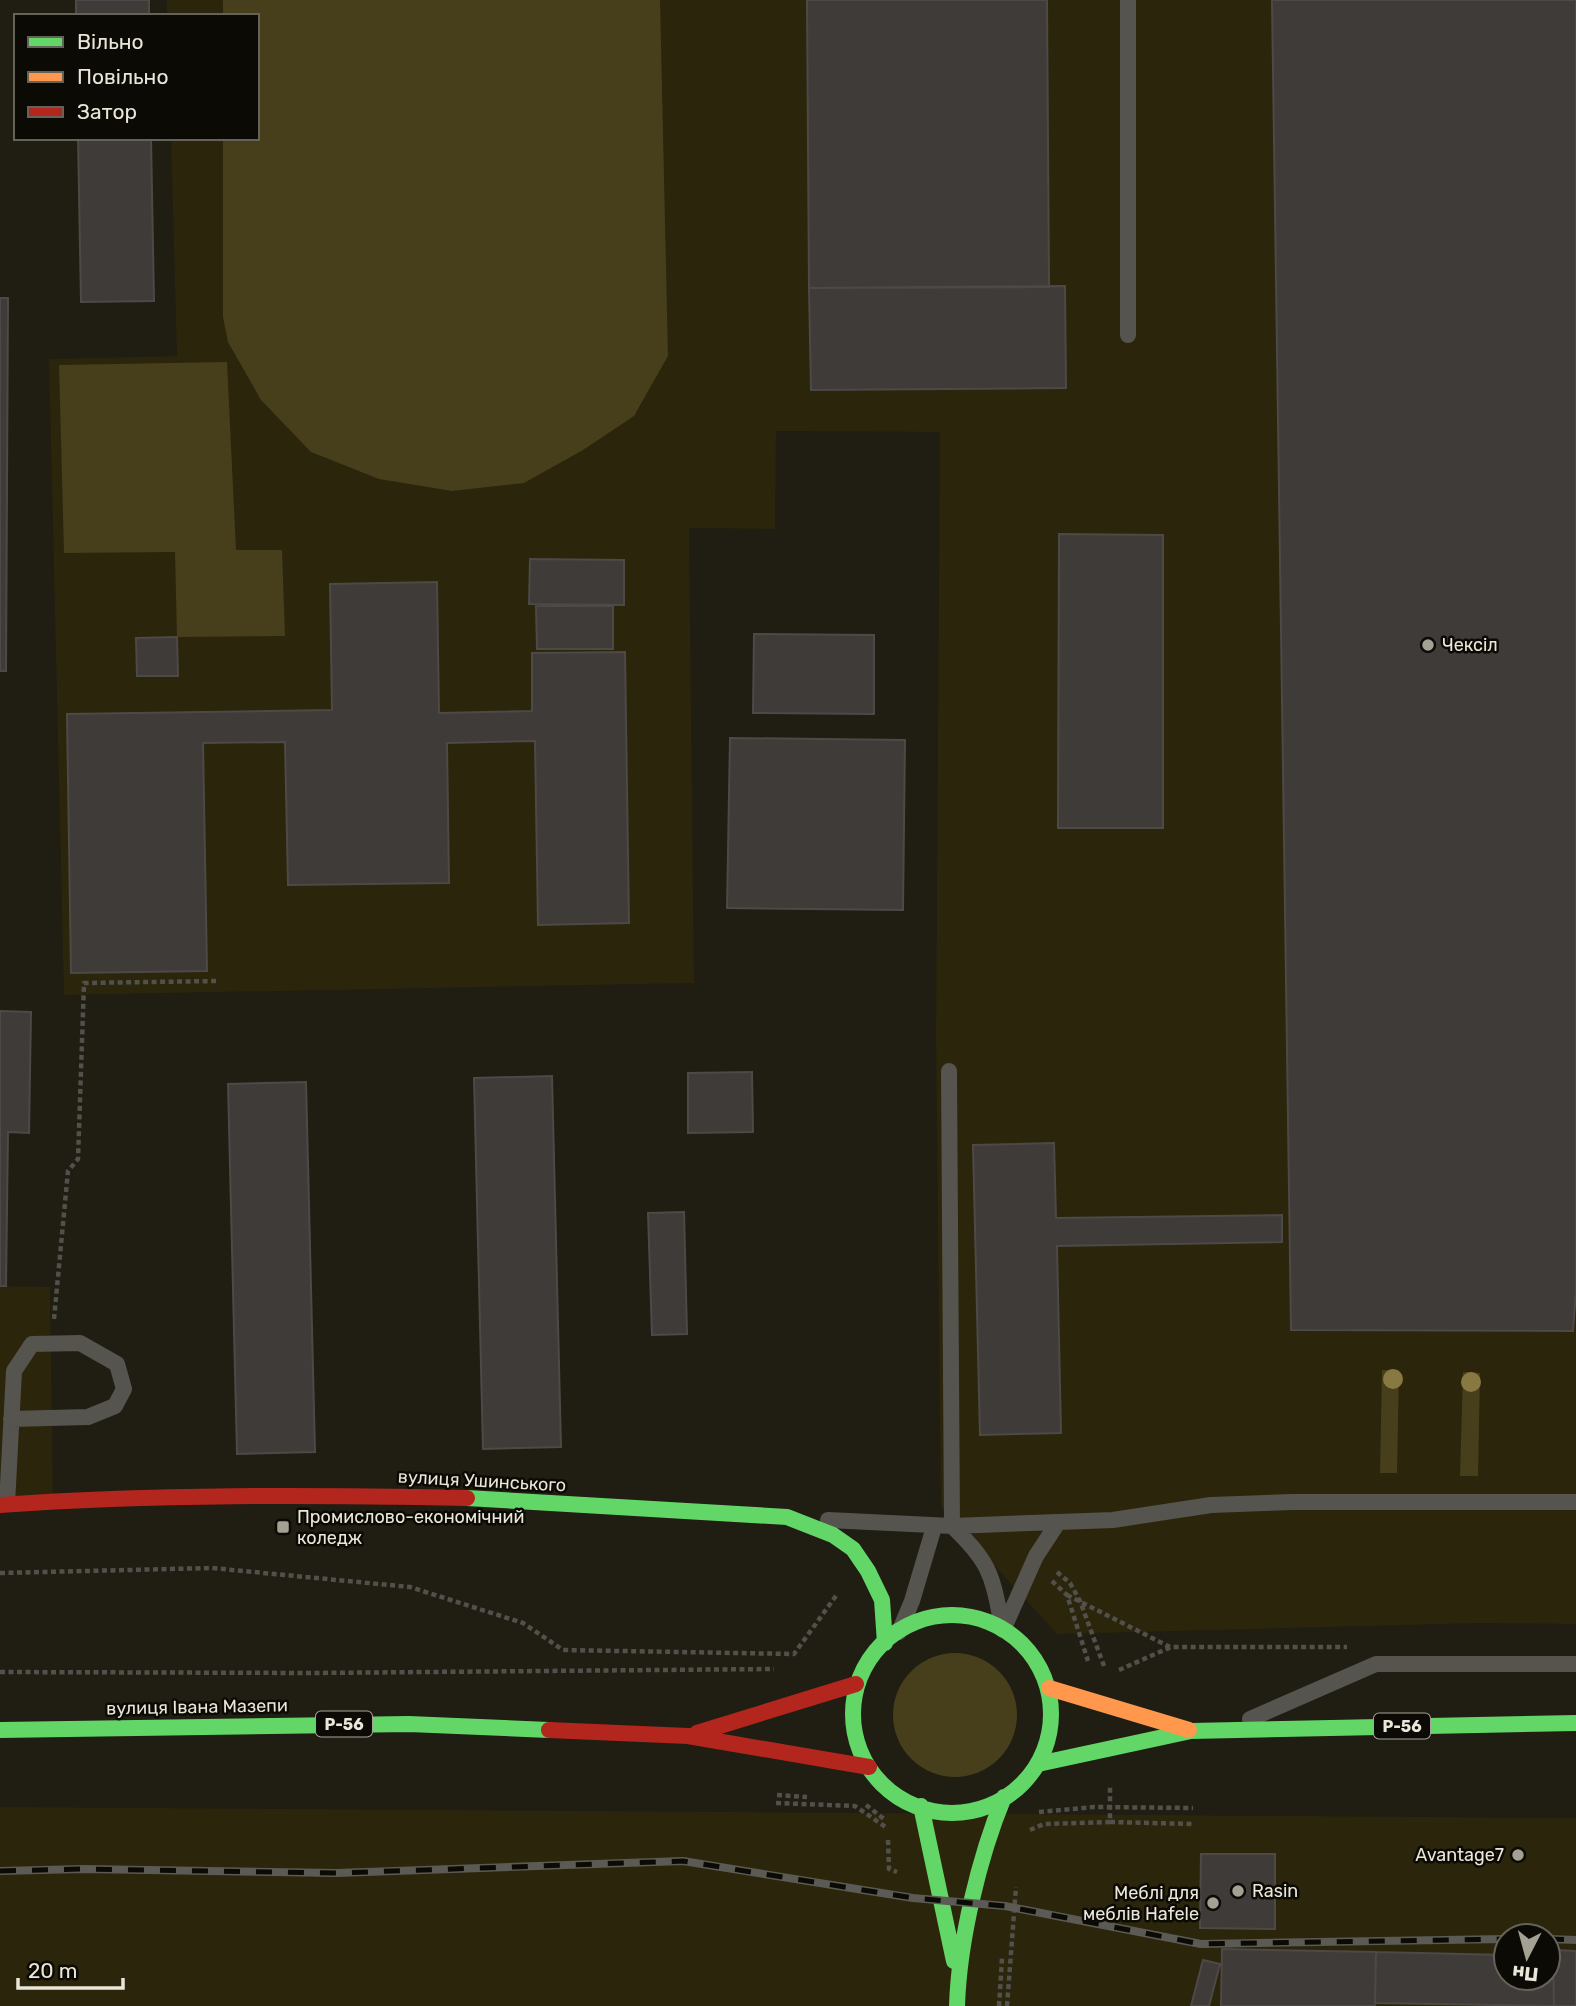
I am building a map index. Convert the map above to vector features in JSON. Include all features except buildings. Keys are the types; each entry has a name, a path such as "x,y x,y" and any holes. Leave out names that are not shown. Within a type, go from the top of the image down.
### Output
{"main road":[{"name":"вулиця Ушинського","path":"4,1505 82,1499 371,1496 469,1498 787,1517 833,1535 853,1549 882,1601 885,1643"},
{"path":"951,1616 986,1622 1003,1630 1030,1653 1041,1668 1049,1688 1054,1713 1052,1731 1038,1764 1027,1779 1004,1797 963,1811 945,1811 921,1805 894,1793 869,1767 855,1740 852,1724 856,1684 872,1656 899,1632 933,1618 951,1616"},
{"name":"вулиця Івана Мазепи","path":"688,1736 856,1684"},
{"name":"Р-56","path":"1049,1688 1191,1731"},
{"name":"Р-56","path":"1038,1764 1191,1731 1228,1728 1576,1723"},
{"name":"вулиця Івана Мазепи","path":"0,1730 409,1724 688,1736 869,1767"},
{"path":"957,2006 957,1976 978,1870 988,1833 1004,1797"},
{"path":"921,1805 957,1976"}],"lane":[{"path":"1128,0 1128,335"},
{"path":"949,1071 952,1526 973,1546 988,1566 1003,1630"},
{"path":"4,1505 14,1371 32,1344 80,1343 117,1364 124,1389 115,1406 88,1417 11,1419"},
{"path":"787,1517 934,1527 1113,1520 1211,1505 1292,1502 1576,1502"},
{"path":"1003,1630 1036,1556 1057,1524"},
{"path":"899,1632 923,1568 934,1527"},
{"path":"1228,1728 1376,1664 1576,1664"}],"path":[{"path":"52,1344 68,1171 78,1159 84,983 216,981"},
{"path":"1036,1556 1070,1583 1080,1601 1108,1675 1171,1647 1350,1647"},
{"path":"0,1573 212,1568 410,1587 523,1623 563,1650 794,1654 852,1573 863,1563"},
{"path":"1054,1582 1067,1595 1171,1647"},
{"path":"1067,1595 1091,1668"},
{"path":"0,1672 311,1673 779,1669"},
{"path":"1108,1748 1110,1822"},
{"path":"777,1794 815,1797"},
{"path":"855,1797 897,1828"},
{"path":"776,1803 855,1806 887,1828 889,1869 897,1872"},
{"path":"1030,1816 1041,1811 1110,1807 1193,1808"},
{"path":"1024,1837 1029,1831 1044,1824 1194,1824"},
{"path":"1007,2006 1017,1880"},
{"path":"999,2006 1002,1956"}],"shaded area":[{"path":"167,0 1576,0 1576,1624 1480,1623 1057,1634 941,1507 936,1035 940,432 776,431 775,529 689,528 694,983 64,995 49,359 177,356 171,140 259,140 259,14 167,14"},
{"path":"223,0 660,0 668,356 634,416 583,450 524,483 452,491 379,479 311,452 261,400 228,342 223,317 223,140 259,140 259,14 223,14"},
{"path":"227,362 236,550 282,550 285,636 177,637 175,552 64,553 59,365"},
{"path":"0,1286 50,1287 53,1501 0,1505"},
{"path":"1382,1370 1399,1370 1397,1473 1380,1473"},
{"path":"1463,1372 1480,1373 1478,1476 1460,1476"},
{"path":"955,1653 979,1658 999,1671 1012,1691 1017,1715 1012,1739 999,1759 979,1772 955,1777 931,1772 911,1759 898,1739 893,1715 898,1691 911,1671 931,1658"},
{"path":"0,1807 1576,1818 1576,2006 0,2006"}],"railway":[{"path":"0,1871 84,1869 337,1873 683,1861 913,1898 1005,1906 1201,1944 1492,1939"},
{"path":"1562,1940 1576,1940"}],"traffic: fast":[{"path":"467,1498 787,1517 833,1535 853,1549 868,1571 882,1600 885,1643"},
{"path":"952,1615 990,1623 1022,1644 1043,1676 1051,1714 1043,1752 1022,1784 990,1805 952,1813 914,1805 882,1784 861,1752 853,1714 861,1676 882,1644 914,1623 952,1615"},
{"path":"1038,1764 1191,1731 1576,1723"},
{"path":"0,1730 409,1724 549,1730"},
{"path":"957,2006 962,1954 972,1900 986,1846 1004,1797"},
{"path":"921,1806 954,1961"}],"traffic: slow":[{"path":"1049,1688 1189,1730"}],"traffic: jam":[{"path":"0,1505 233,1496 467,1498"},
{"path":"697,1733 856,1684"},
{"path":"549,1730 688,1736 869,1767"}],"place":[{"name":"Чексіл","path":"1428,645"},
{"name":"Промислово-економічний коледж","path":"283,1527"},
{"name":"Avantage7","path":"1518,1855"},
{"name":"Rasin","path":"1238,1891"},
{"name":"Меблі для меблів Hafele","path":"1213,1903"}]}
